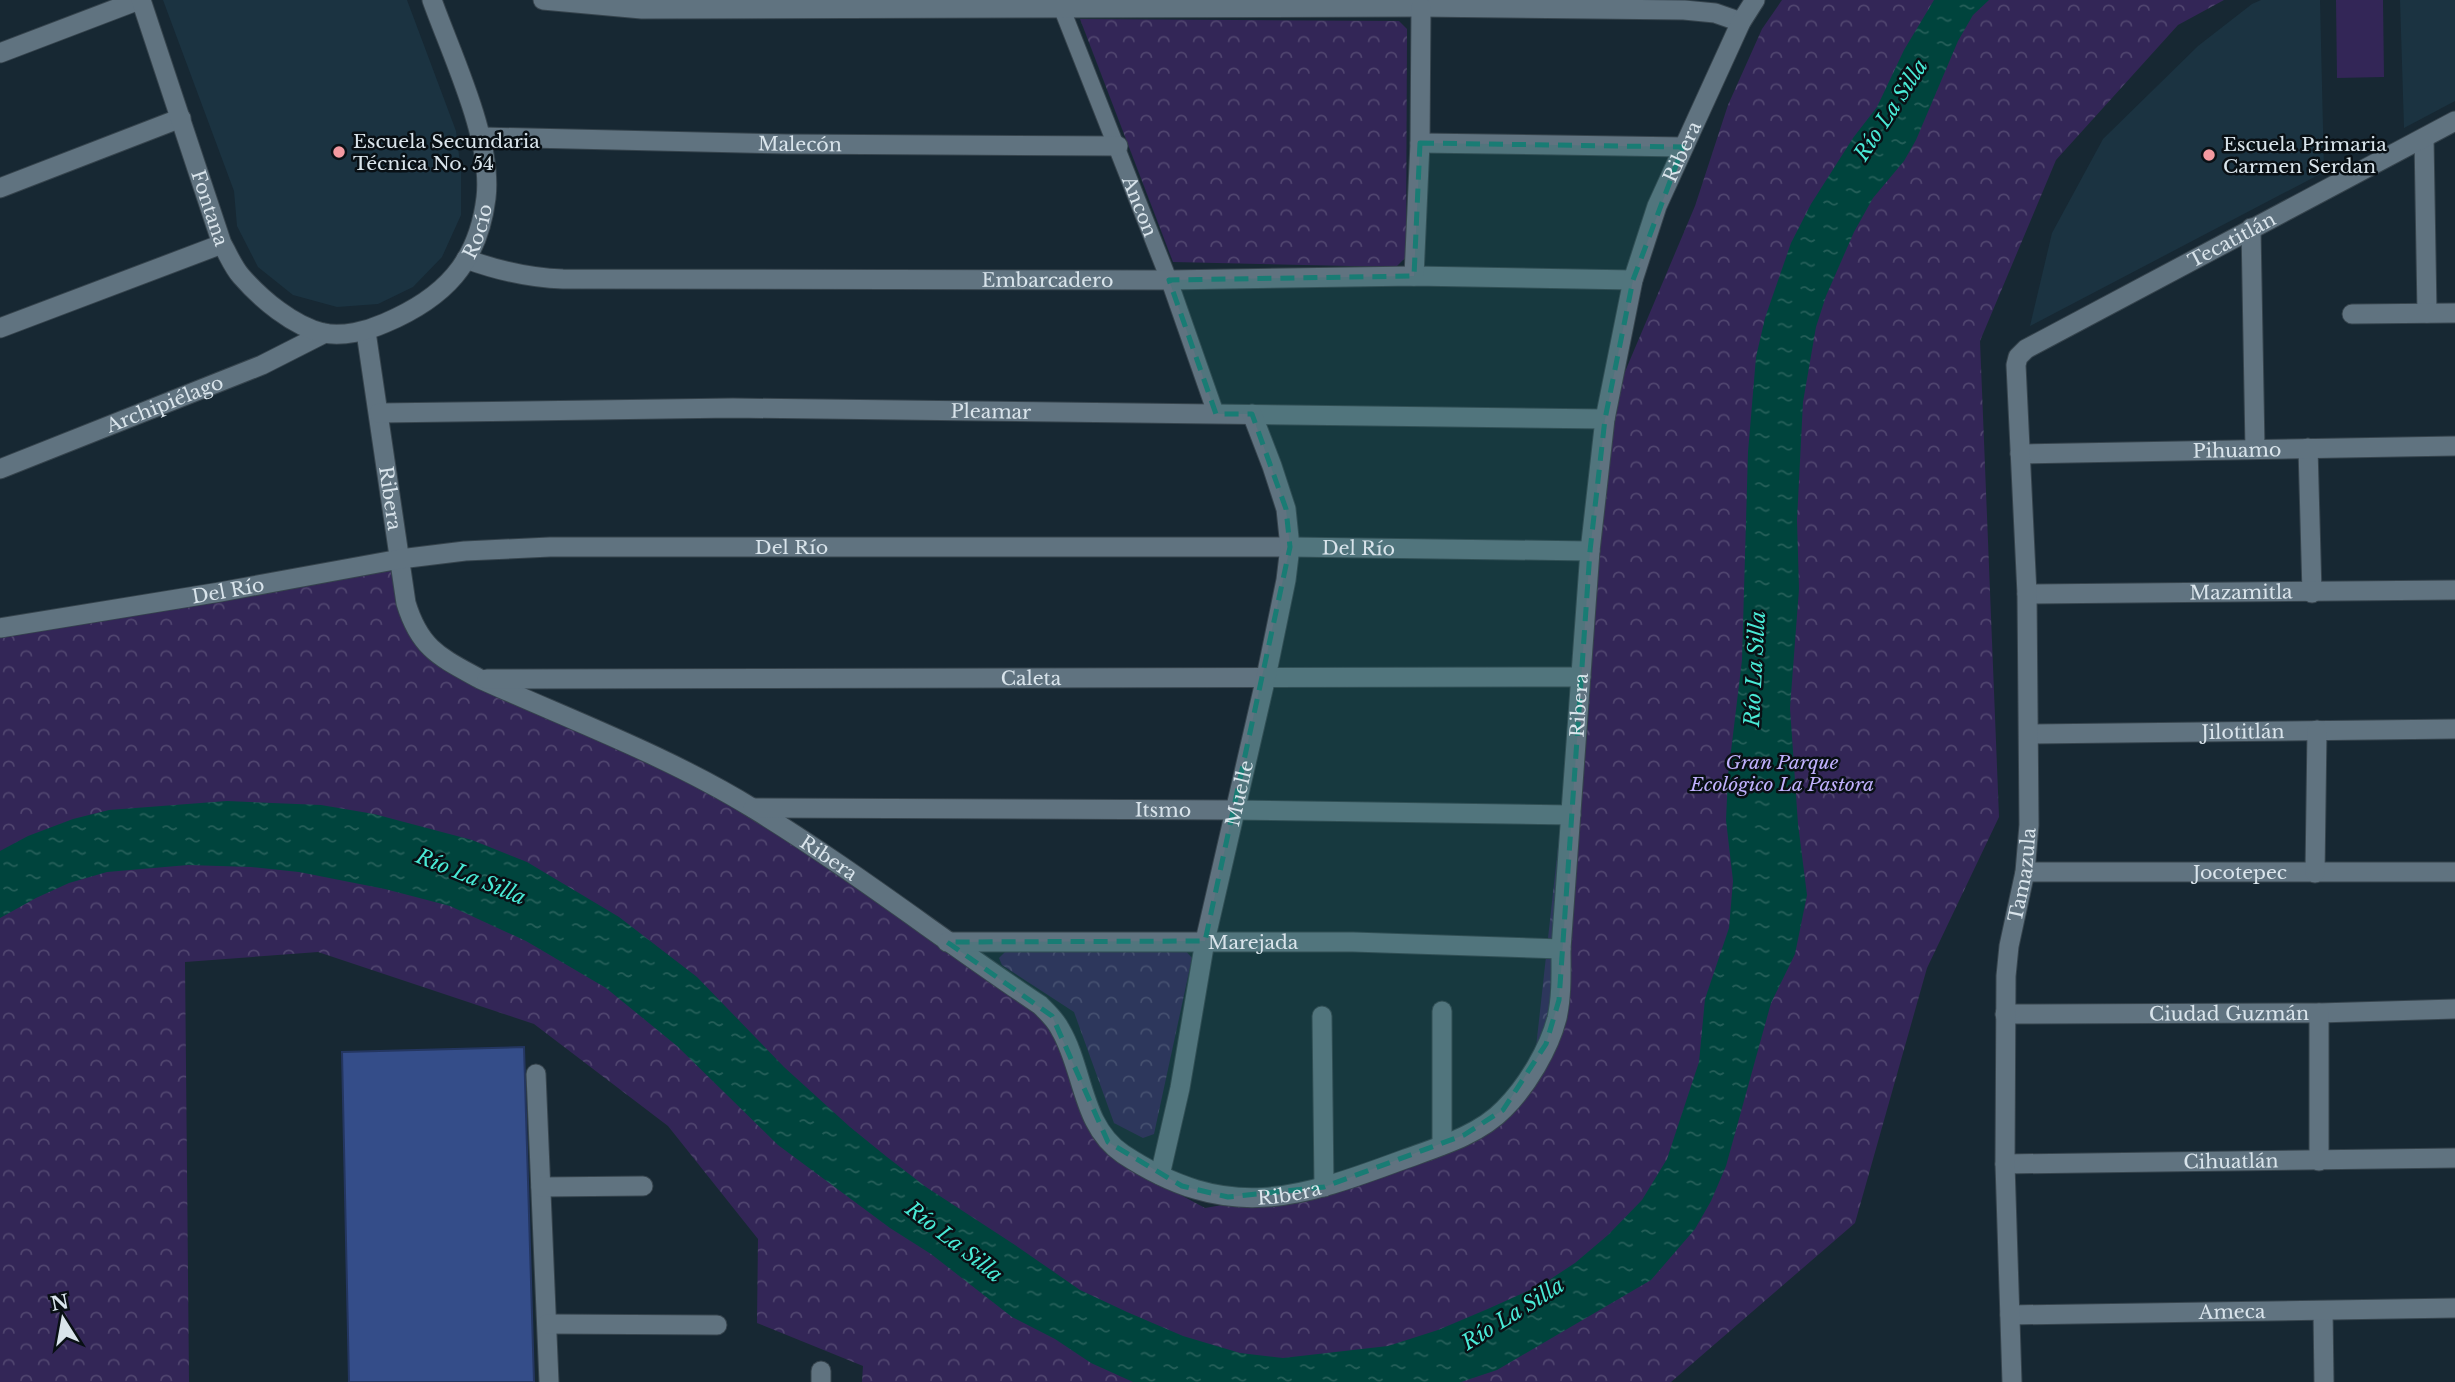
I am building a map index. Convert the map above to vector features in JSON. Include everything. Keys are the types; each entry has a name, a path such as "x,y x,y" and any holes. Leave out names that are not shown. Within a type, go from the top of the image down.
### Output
{"street":[{"path":"0,53 140,0"},
{"name":"Fontana","path":"140,0 222,244 240,275 269,302 298,322 325,333 366,332"},
{"name":"Rocío","path":"366,332 412,312 442,291 466,259 480,234 486,196 482,137 432,0"},
{"path":"544,0 642,9 1060,4 1701,11 1741,22"},
{"name":"Ribera","path":"366,332 406,603 412,624 424,643 454,665 480,679 658,759 753,808 1040,1005 1052,1016 1068,1044 1097,1127 1108,1142 1123,1154 1182,1186 1228,1197 1286,1195 1324,1187 1442,1145 1486,1123 1503,1110 1534,1066 1556,1020 1590,551 1605,419 1633,280 1657,206 1741,22 1755,0"},
{"name":"Ancon","path":"1060,4 1169,280 1216,414"},
{"path":"1414,276 1420,143 1421,7"},
{"path":"0,188 181,118"},
{"name":"Tecatitlán","path":"2016,365 2018,357 2026,349 2455,121"},
{"name":"Malecón","path":"482,137 787,144 1118,146"},
{"path":"2424,138 2427,313"},
{"path":"1420,143 1683,147"},
{"path":"2251,228 2255,449"},
{"path":"0,328 222,244"},
{"name":"Embarcadero","path":"466,259 505,273 532,278 563,279 1169,280 1414,276 1633,280"},
{"path":"2352,314 2455,313"},
{"name":"Archipiélago","path":"0,468 262,365 325,333"},
{"name":"Tamazula","path":"2012,1382 2005,1014 2007,958 2025,872 2029,825 2028,594 2016,365"},
{"name":"Pleamar","path":"379,413 733,408 1605,419"},
{"name":"Muelle","path":"1160,1175 1180,1088 1205,941 1266,677 1290,547 1286,509 1252,414"},
{"name":"Pihuamo","path":"2020,454 2455,446"},
{"path":"2308,448 2312,593"},
{"name":"Del Río","path":"0,628 400,559 465,551 550,547 1290,547 1590,551"},
{"name":"Mazamitla","path":"2028,594 2455,590"},
{"name":"Caleta","path":"480,679 1581,677"},
{"name":"Jilotitlán","path":"2029,734 2455,729"},
{"path":"2315,873 2317,730"},
{"name":"Itsmo","path":"753,808 1234,810 1571,815"},
{"name":"Jocotepec","path":"2025,872 2455,872"},
{"name":"Marejada","path":"947,942 1353,942 1561,949"},
{"name":"Ciudad Guzmán","path":"2005,1014 2319,1013 2455,1009"},
{"path":"1442,1011 1442,1145"},
{"path":"2319,1013 2319,1161"},
{"path":"1322,1016 1324,1187"},
{"path":"536,1074 549,1382"},
{"name":"Cihuatlán","path":"2006,1164 2455,1158"},
{"path":"541,1187 643,1186"},
{"name":"Ameca","path":"2010,1315 2455,1308"},
{"path":"2323,1311 2324,1382"},
{"path":"547,1324 718,1325"}],"highlighted area":[{"path":"1420,143 1683,147 1633,280 1605,419 1590,551 1559,1000 1546,1044 1503,1110 1464,1135 1324,1187 1228,1197 1182,1186 1108,1142 1052,1016 947,942 1205,941 1290,547 1286,509 1252,414 1216,414 1169,280 1414,276"}],"shaded area":[{"name":"Escuela Secundaria Técnica No. 54","path":"163,0 407,0 456,131 461,172 461,215 442,257 413,287 378,304 337,307 293,295 258,267 237,226 234,191"},
{"name":"Escuela Primaria Carmen Serdan","path":"2261,0 2320,0 2324,172 2030,326 2052,233 2103,139 2198,46"},
{"path":"2400,0 2455,0 2455,101 2404,128"}],"green space":[{"name":"Gran Parque Ecológico La Pastora","path":"1782,0 2224,0 2178,25 2056,160 1980,341 1999,817 1927,968 1855,1223 1671,1382 862,1382 863,1366 757,1323 758,1239 668,1126 534,1024 318,952 185,962 189,1382 0,1382 0,628 400,559 424,643 705,781 1040,1005 1097,1127 1182,1186 1177,1193 1205,1208 1324,1187 1486,1123 1534,1066 1605,419 1695,206 1728,105 1762,29"},
{"path":"2336,0 2383,0 2384,77 2337,78"},
{"path":"1080,19 1399,21 1407,29 1406,257 1396,267 1173,262"},
{"path":"1183,948 1192,958 1154,1134 1143,1138 1114,1123 1074,1012 1002,965 999,958 1007,950"}],"water":[{"name":"Río La Silla","path":"1934,0 1989,0 1973,15 1958,41 1916,140 1904,161 1873,198 1854,232 1826,296 1816,327 1803,402 1797,520 1799,589 1790,708 1798,824 1807,895 1795,954 1771,1003 1726,1166 1695,1229 1651,1280 1497,1370 1461,1382 1133,1382 1091,1363 1055,1339 1012,1317 931,1254 890,1228 778,1145 677,1046 606,988 526,941 450,906 385,889 299,872 188,865 107,872 69,883 0,918 0,851 28,836 73,819 109,810 227,801 321,805 374,814 472,840 527,862 619,917 697,977 784,1067 850,1127 926,1187 1080,1290 1183,1336 1240,1353 1283,1358 1388,1346 1438,1330 1543,1284 1575,1263 1608,1235 1642,1200 1667,1159 1699,1062 1705,999 1729,928 1733,881 1726,820 1728,776 1742,660 1748,452 1756,357 1765,318 1791,243 1811,204 1853,138 1877,107 1904,50"}],"building":[{"path":"524,1047 534,1382 349,1382 342,1052"}],"place":[{"name":"Escuela Secundaria Técnica No. 54","path":"339,152"},
{"name":"Escuela Primaria Carmen Serdan","path":"2209,155"}]}
